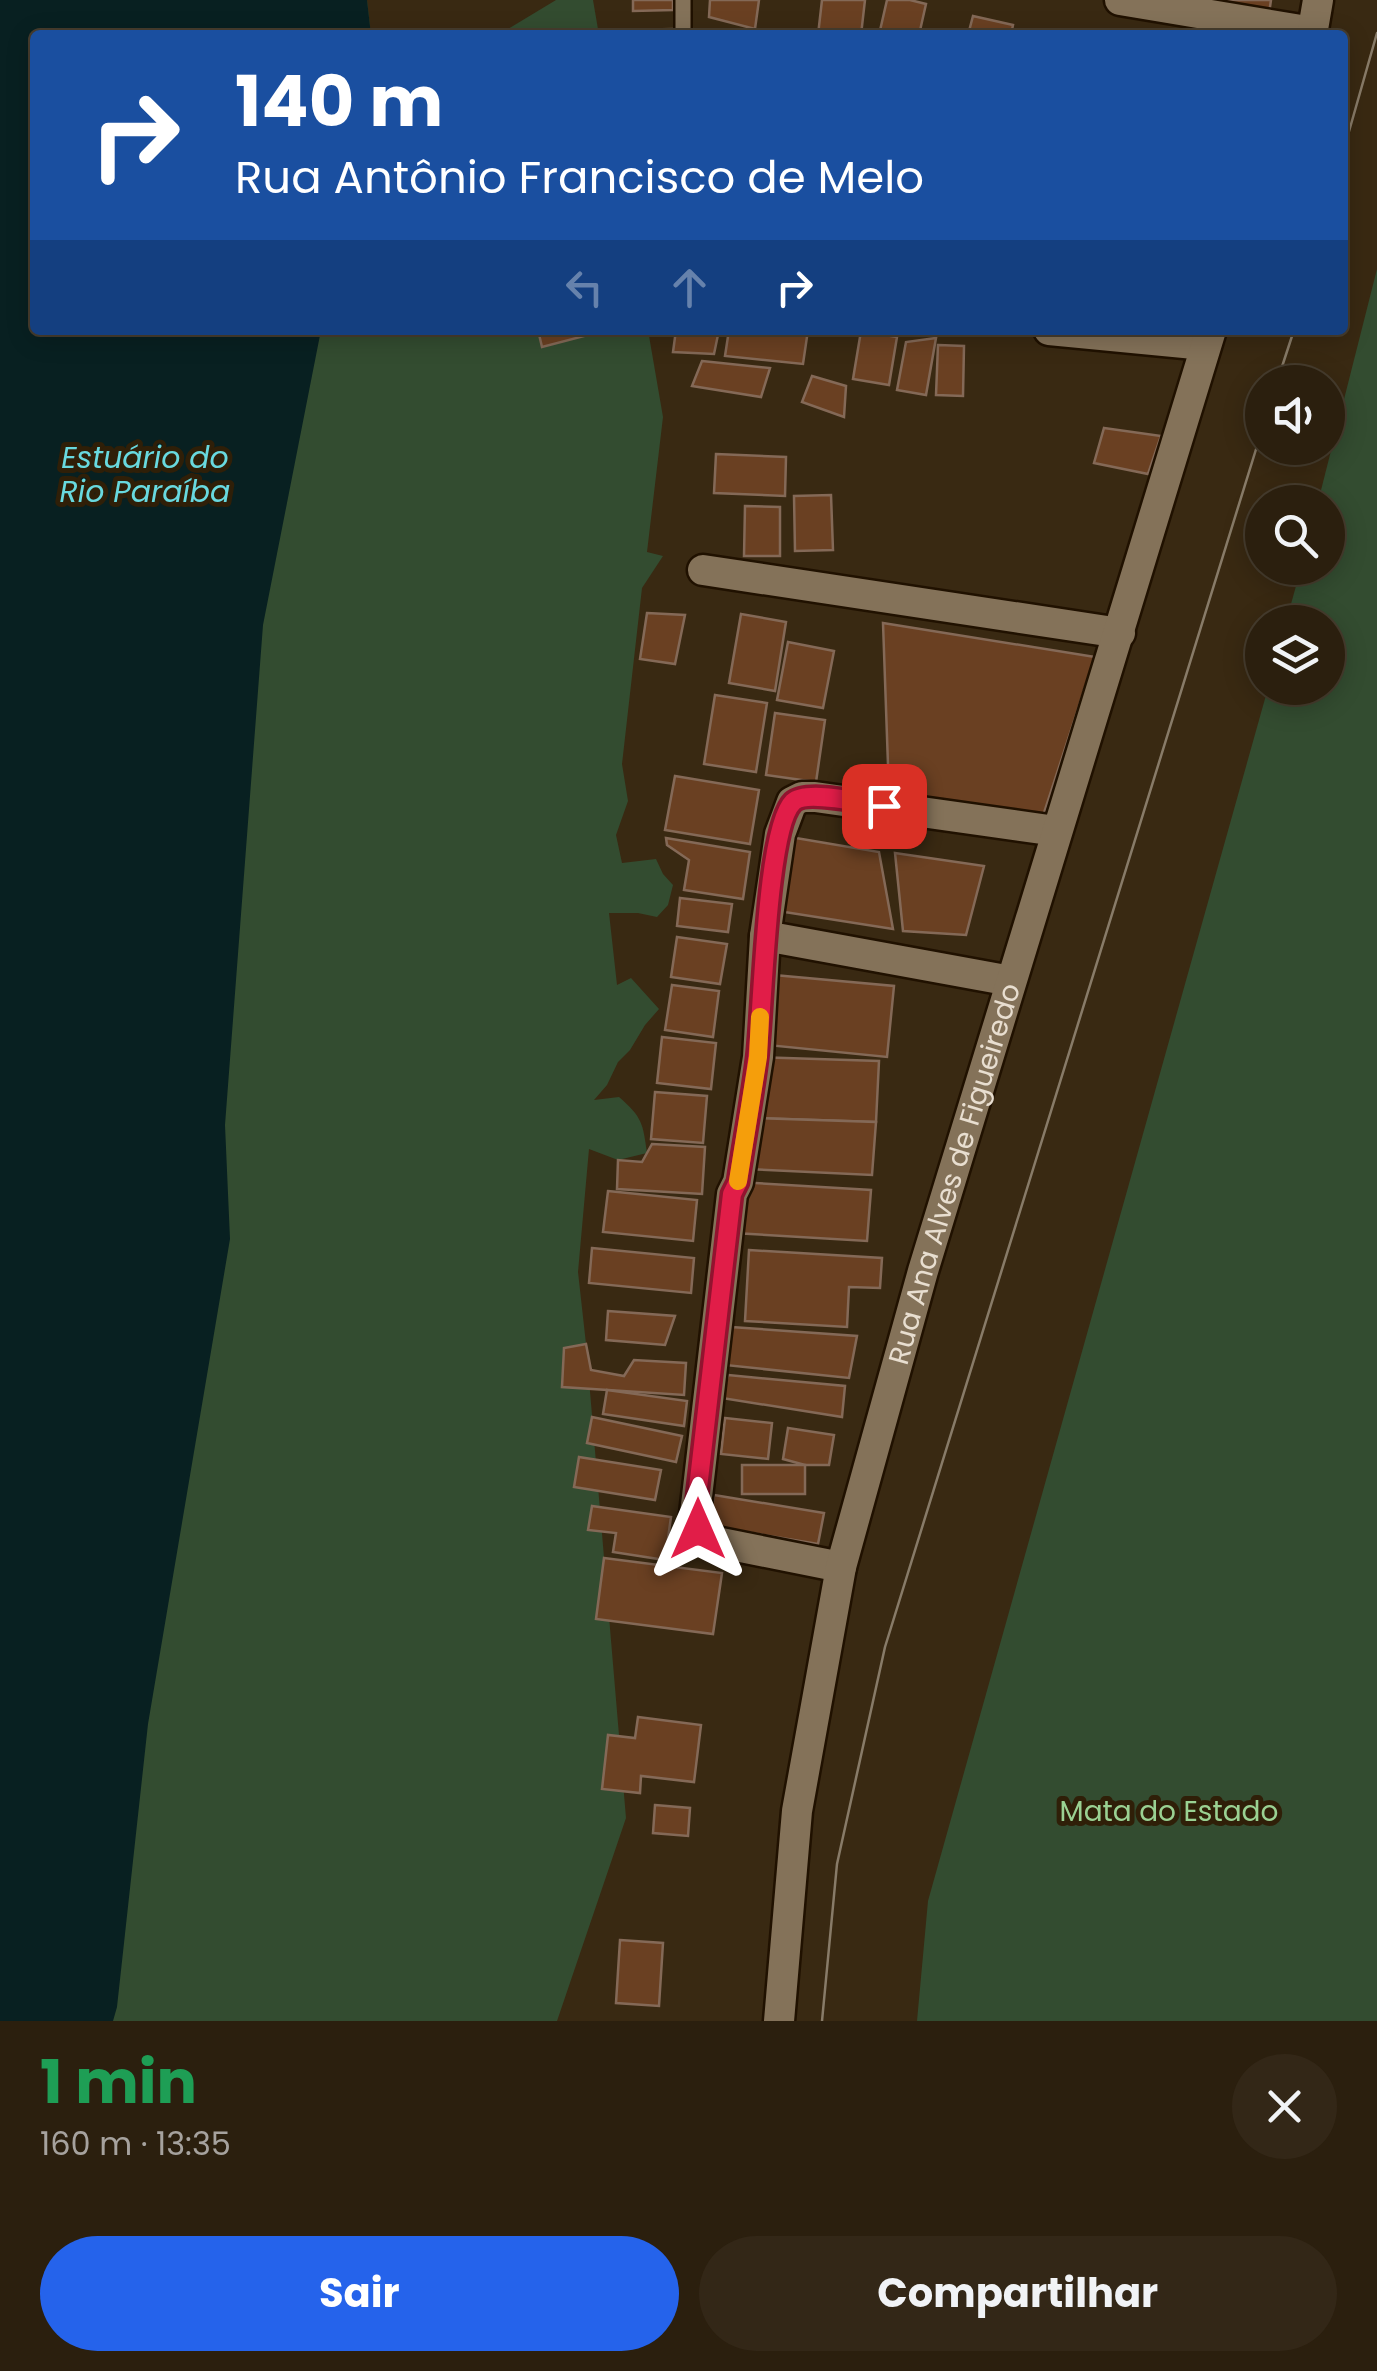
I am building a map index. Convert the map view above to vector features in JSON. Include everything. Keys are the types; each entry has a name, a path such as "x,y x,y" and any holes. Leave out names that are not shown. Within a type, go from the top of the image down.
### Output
{"street":[{"path":"1120,0 1295,30"},
{"path":"1313,30 1318,0"},
{"path":"1148,335 1208,338"},
{"name":"Rua Ana Alves de Figueiredo","path":"779,2021 797,1811 841,1567 923,1271 1208,338"},
{"path":"702,570 1120,632"},
{"path":"841,1567 706,1540 698,1529 695,1514 732,1194 738,1182 758,1057 765,936 780,834 792,802 815,796 1056,831"},
{"path":"765,936 1010,981"}],"lane":[{"path":"683,0 683,30"}],"green space":[{"path":"0,0 367,0 370,30 30,30 30,335 649,335 663,417 647,552 663,556 642,588 622,764 628,801 616,835 622,863 656,859 673,885 668,905 657,917 609,913 617,985 631,978 659,1009 594,1100 619,1097 627,1104 640,1121 647,1153 618,1160 589,1149 578,1272 626,1818 557,2021 0,2021"},
{"path":"556,0 593,0 598,30 506,30"},
{"name":"Mata do Estado","path":"1377,269 1377,2021 917,2021 928,1901 1263,705 1345,705 1345,605 1291,605 1296,585 1345,585 1345,485 1322,485 1327,465 1345,465 1345,395"}],"water":[{"name":"Estuário do Rio Paraíba","path":"0,0 367,0 370,30 30,30 30,335 320,335 263,625 225,1125 230,1239 148,1724 117,2007 113,2021 0,2021"}],"building":[{"path":"633,0 673,0 673,10 633,11"},
{"path":"710,0 759,0 755,29 709,17"},
{"path":"822,0 865,0 862,30 819,30"},
{"path":"887,0 926,4 920,30 880,30"},
{"path":"1179,0 1271,0 1269,14"},
{"path":"973,16 1013,25 1012,30 969,30"},
{"path":"539,335 588,335 542,347"},
{"path":"675,335 718,335 714,354 673,352"},
{"path":"728,335 807,335 803,364 725,356"},
{"path":"860,335 897,337 889,385 853,379"},
{"path":"936,338 926,395 897,390 906,342"},
{"path":"938,345 964,346 963,396 936,395"},
{"path":"702,361 770,368 761,397 692,386"},
{"path":"812,376 846,386 844,417 802,402"},
{"path":"1104,428 1161,436 1148,474 1094,463"},
{"path":"716,454 786,457 785,496 714,493"},
{"path":"831,495 833,550 795,551 794,496"},
{"path":"745,506 780,507 780,556 744,556"},
{"path":"647,613 685,615 675,664 640,659"},
{"path":"741,614 786,622 775,691 729,683"},
{"path":"883,623 1095,657 1043,816 889,793"},
{"path":"788,642 834,651 823,708 777,700"},
{"path":"715,695 767,703 756,772 704,764"},
{"path":"775,713 825,720 816,782 766,775"},
{"path":"675,776 759,790 750,844 665,830"},
{"path":"790,837 879,852 893,929 778,911"},
{"path":"666,838 750,852 743,899 684,890 689,860 667,845"},
{"path":"895,853 984,866 966,935 903,931"},
{"path":"680,898 732,904 728,932 677,926"},
{"path":"677,937 727,944 720,984 671,977"},
{"path":"774,975 894,986 887,1057 767,1045"},
{"path":"672,985 719,991 713,1037 665,1030"},
{"path":"662,1037 716,1043 711,1089 657,1083"},
{"path":"758,1057 879,1061 876,1122 756,1118"},
{"path":"655,1092 707,1096 703,1143 651,1139"},
{"path":"756,1118 876,1122 872,1175 747,1169"},
{"path":"652,1144 705,1147 702,1194 617,1189 618,1160 642,1162"},
{"path":"738,1182 871,1190 867,1241 734,1233"},
{"path":"608,1191 697,1200 693,1241 603,1232"},
{"path":"592,1248 694,1258 691,1293 589,1283"},
{"path":"749,1250 882,1258 880,1288 849,1287 847,1327 745,1321"},
{"path":"608,1311 675,1316 665,1345 606,1340"},
{"path":"731,1327 857,1336 849,1378 725,1365"},
{"path":"586,1344 591,1370 624,1376 634,1360 686,1363 684,1395 562,1387 564,1348"},
{"path":"728,1375 845,1386 842,1417 722,1398"},
{"path":"607,1390 687,1401 684,1426 603,1414"},
{"path":"592,1417 682,1436 676,1462 587,1443"},
{"path":"725,1418 772,1423 768,1459 721,1454"},
{"path":"788,1428 834,1435 829,1465 805,1465 783,1459"},
{"path":"579,1457 661,1470 655,1500 574,1487"},
{"path":"742,1465 805,1465 805,1494 742,1494"},
{"path":"714,1495 824,1513 818,1544 709,1526"},
{"path":"592,1506 671,1517 665,1560 613,1552 616,1533 588,1530"},
{"path":"604,1558 722,1573 713,1634 596,1619"},
{"path":"638,1717 701,1725 694,1782 641,1776 640,1793 602,1789 608,1735 635,1738"},
{"path":"655,1805 690,1808 688,1836 653,1833"},
{"path":"620,1940 663,1943 659,2006 616,2003"}],"tram line":[{"path":"1348,135 1377,33"},
{"path":"1283,365 1292,335"},
{"path":"822,2021 837,1864 885,1647 1251,465"}],"slow traffic":[{"path":"738,1181 758,1057 760,1017"}],"route":[{"path":"698,1529 695,1514 732,1194 738,1182 758,1057 765,936 780,834 792,802 802,797 884,806"}]}
